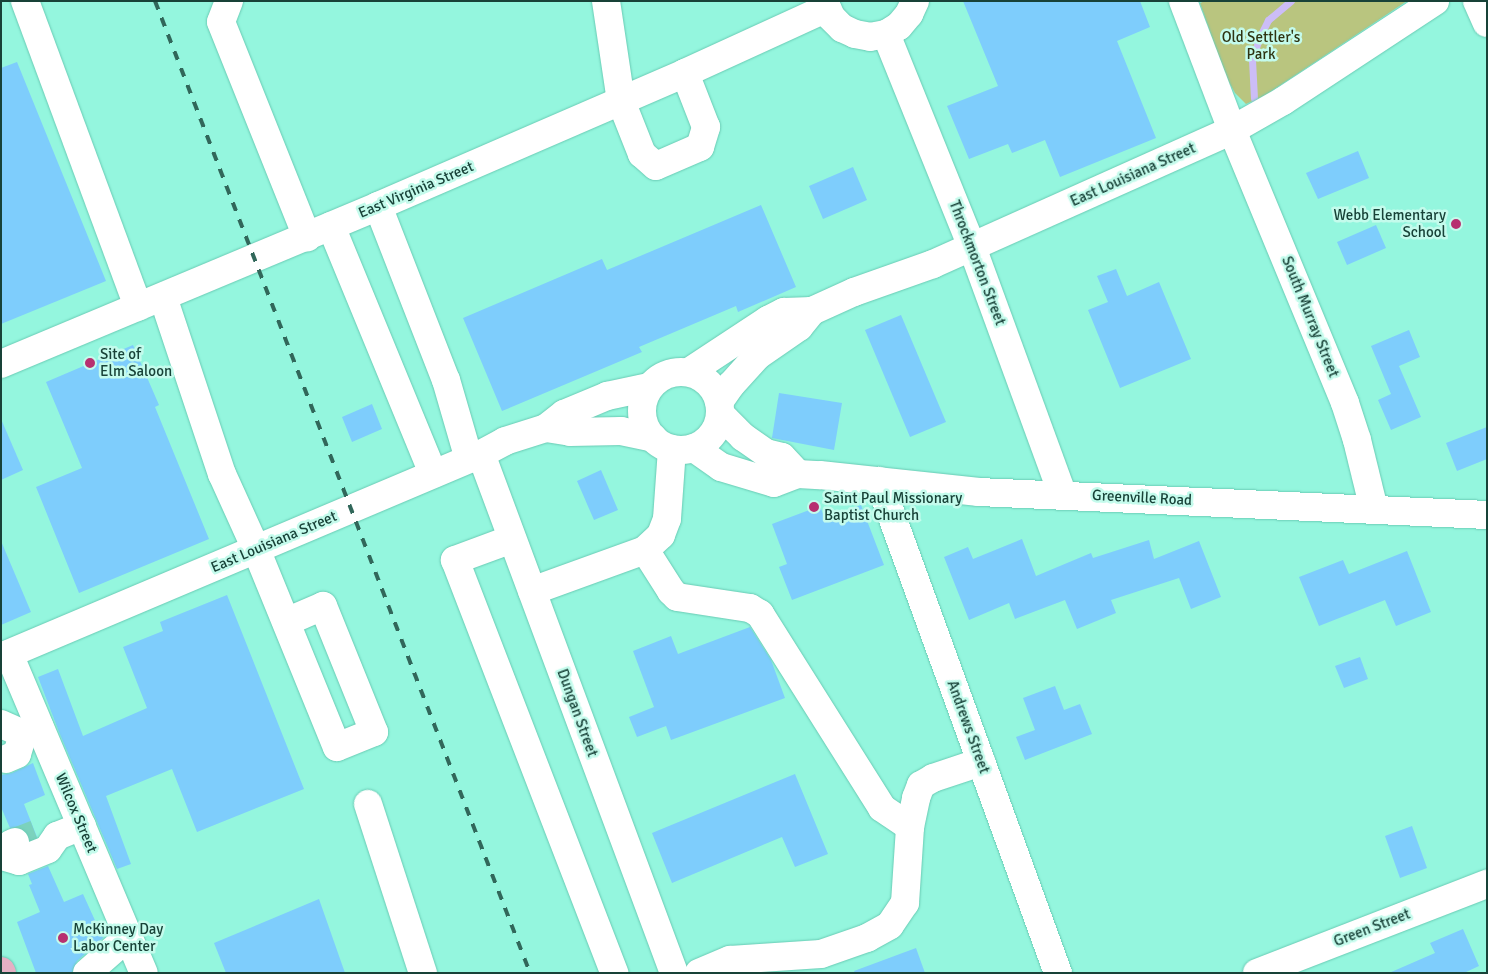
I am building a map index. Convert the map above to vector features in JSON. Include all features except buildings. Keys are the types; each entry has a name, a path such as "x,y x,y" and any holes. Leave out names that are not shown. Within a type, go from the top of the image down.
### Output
{"street":[{"path":"25,1 138,307"},
{"path":"229,1 221,22 433,474"},
{"path":"606,1 621,101 642,154 656,166 700,147 706,127 685,73"},
{"path":"826,4 831,17 842,28 855,34 870,37 886,34 899,26 909,14 915,1"},
{"name":"South Murray Street","path":"1182,1 1232,130 1345,404 1357,440 1374,509"},
{"name":"East Louisiana Street","path":"689,372 768,320 784,312 812,311 854,292 972,247 1232,130 1283,101 1435,1"},
{"path":"1477,1 1487,24"},
{"name":"East Virginia Street","path":"1,364 378,206 621,101 685,73 826,4"},
{"name":"Throckmorton Street","path":"886,34 972,247 1063,495"},
{"name":"Dungan Street","path":"378,206 475,457 512,539 674,973"},
{"path":"163,297 222,474 256,549 337,747 374,732 323,606 286,622"},
{"name":"East Louisiana Street","path":"719,408 731,385 757,356 799,327 812,311"},
{"path":"719,408 712,434 673,445 646,430 642,419 644,397 649,387 667,374 678,371 689,372 708,383 719,408 743,437 766,453 782,457 798,474"},
{"name":"East Louisiana Street","path":"5,655 475,457 506,441 546,428 564,414 608,396 649,387"},
{"name":"East Louisiana Street","path":"546,428 570,432 621,431 673,445"},
{"path":"532,591 645,550 661,535 667,519 673,445"},
{"name":"Greenville Road","path":"673,445 721,467 774,483 798,474 979,492 1487,515"},
{"name":"Andrews Street","path":"879,481 1058,973"},
{"path":"512,539 455,560 614,973"},
{"path":"645,550 677,598 750,608 760,614 882,808 910,827"},
{"name":"Wilcox Street","path":"5,655 21,728 28,843 129,936 144,973"},
{"path":"6,759 17,754 21,728"},
{"path":"699,973 730,960 821,954 867,938 890,924 905,902 910,827 921,785 933,778 981,762"},
{"path":"368,804 423,973"},
{"name":"Green Street","path":"1257,973 1487,884"},
{"path":"87,973 129,936"}],"green space":[{"name":"Old Settler's Park","path":"1205,1 1407,1 1264,96 1246,104 1235,93 1217,52 1200,3"}],"waterway":[{"path":"1254,98 1252,60 1260,36 1268,20 1291,1"}],"tunnel":[{"path":"15,842 36,834"}],"railway":[{"path":"155,1 530,973"}],"place":[{"name":"Webb Elementary School","path":"1456,224"},
{"name":"Site of Elm Saloon","path":"90,363"},
{"name":"Saint Paul Missionary Baptist Church","path":"814,507"},
{"name":"McKinney Day Labor Center","path":"63,938"}]}
